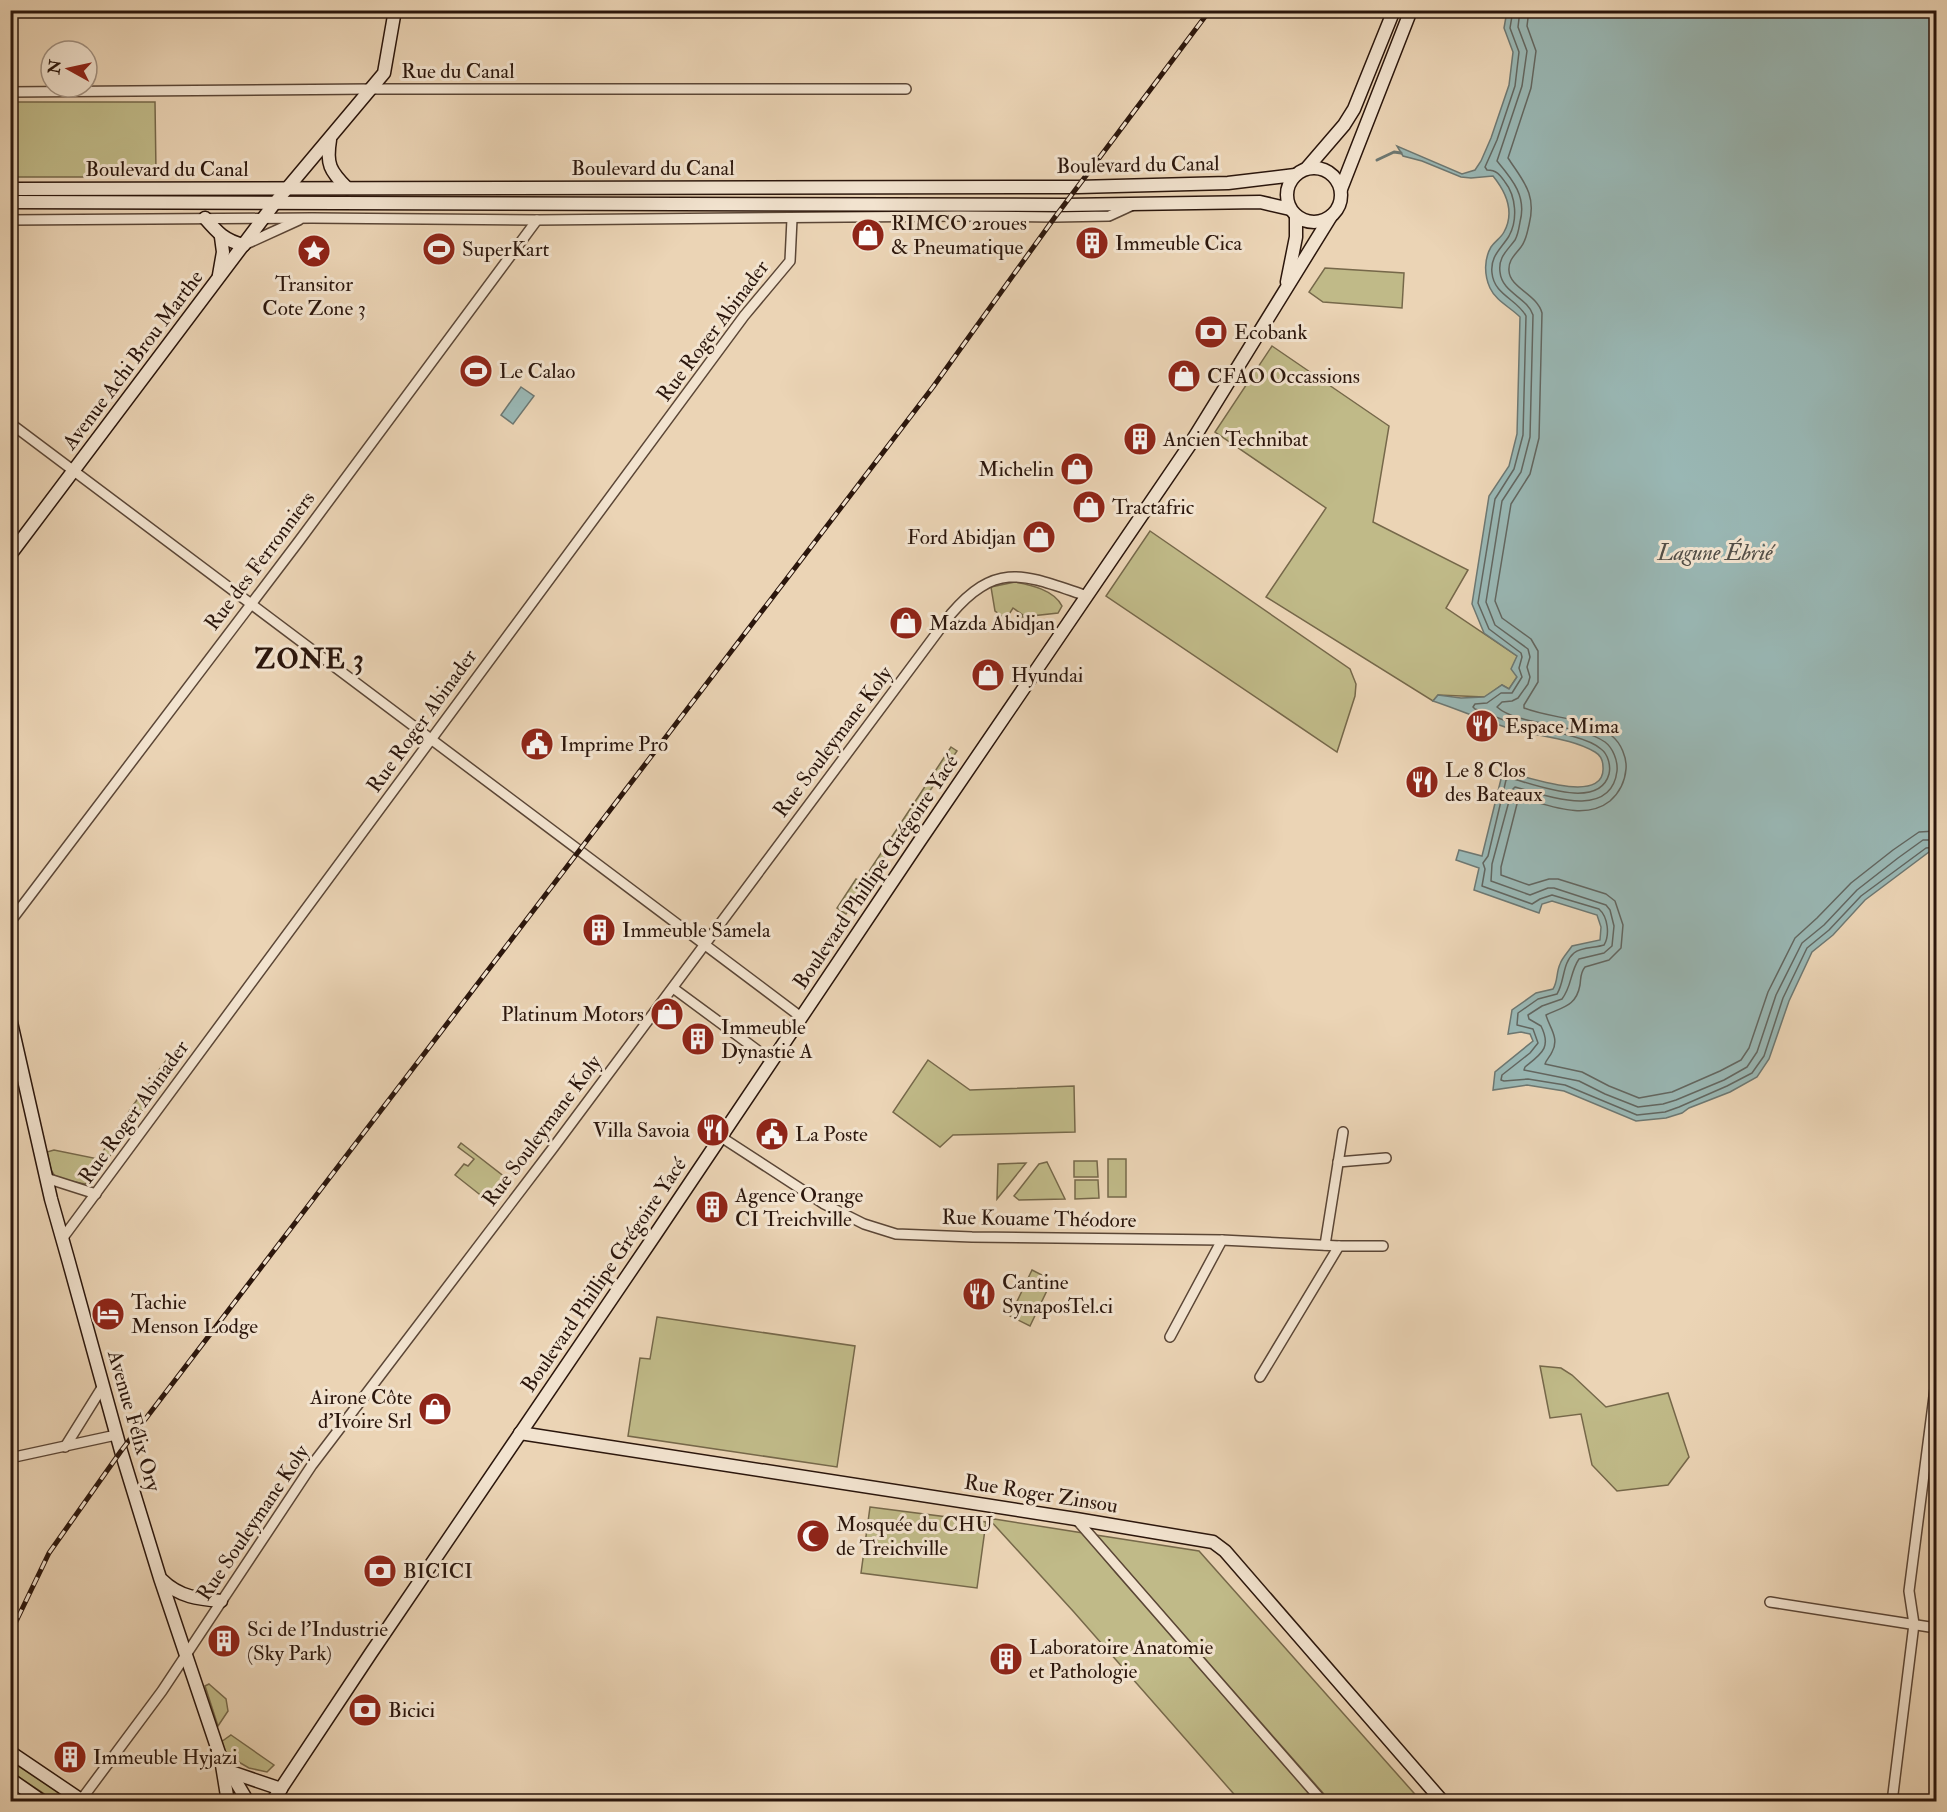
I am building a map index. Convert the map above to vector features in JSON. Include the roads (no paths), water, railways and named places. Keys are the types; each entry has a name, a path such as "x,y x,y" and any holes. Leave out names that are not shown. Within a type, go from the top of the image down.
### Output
{"main road":[{"name":"Avenue Achi Brou Marthe","path":"10,555 263,218 384,73 395,10"},
{"path":"1394,10 1354,109 1344,125 1307,168 1295,175 1289,182 1287,200 1293,212 1302,220 1317,222 1331,216 1340,204 1341,189 1412,10"},
{"path":"330,140 327,155 329,166 347,188"},
{"path":"1307,168 1324,169 1332,174 1341,189"},
{"name":"Boulevard du Canal","path":"10,189 1078,187 1228,183 1295,175"},
{"name":"Boulevard du Canal","path":"10,202 1065,205 1260,202 1293,212"},
{"name":"Boulevard Phillipe Grégoire Yacé","path":"1284,292 1296,237 1293,212"},
{"name":"Boulevard Phillipe Grégoire Yacé","path":"272,1802 281,1795 294,1770 370,1653 1189,446 1331,216"},
{"path":"205,218 221,237 244,245"},
{"path":"218,279 222,259 221,237"},
{"name":"Avenue Félix Ory","path":"10,1018 46,1178 116,1435 220,1760 228,1802"},
{"name":"Rue Roger Zinsou","path":"520,1433 1213,1542 1225,1551 1443,1802"},
{"path":"160,1578 170,1588 180,1593 201,1599 221,1601"},
{"path":"10,1752 82,1801"},
{"name":"Avenue Félix Ory","path":"220,1760 231,1772 248,1802"},
{"path":"231,1772 281,1795"},
{"path":"10,1779 44,1802"}],"street":[{"name":"Rue du Canal","path":"10,92 906,89"},
{"name":"Boulevard du Canal","path":"10,220 304,218 537,220 1107,216 1138,203"},
{"path":"244,245 304,218"},
{"name":"Rue Roger Abinader","path":"62,1239 744,316 790,261 792,219"},
{"name":"Rue des Ferronniers","path":"10,922 537,220"},
{"path":"10,423 801,1017"},
{"name":"Rue Souleymane Koly","path":"82,1801 136,1727 312,1465 966,596 985,583 1015,575 1050,583 1088,596"},
{"path":"673,988 772,1061"},
{"path":"1325,1245 1343,1132"},
{"name":"Rue Kouame Théodore","path":"721,1137 824,1204 845,1215 896,1234 972,1238 1222,1240 1383,1246"},
{"path":"1338,1162 1386,1158"},
{"path":"46,1178 96,1194"},
{"path":"1170,1337 1222,1240"},
{"path":"1260,1377 1339,1246"},
{"path":"1892,1802 1914,1624 1909,1591 1936,1381"},
{"path":"65,1447 103,1386"},
{"path":"10,1458 116,1435"},
{"path":"1076,1519 1323,1802"},
{"path":"1770,1602 1936,1628"}],"water":[{"name":"Lagune Ébrié","path":"1507,11 1936,11 1936,853 1929,852 1865,900 1833,935 1812,952 1789,1001 1769,1059 1757,1077 1730,1092 1666,1118 1636,1121 1564,1091 1527,1085 1493,1090 1495,1072 1533,1041 1530,1034 1521,1032 1508,1034 1512,1010 1536,993 1553,989 1561,962 1572,946 1600,940 1601,927 1597,915 1552,901 1542,904 1539,913 1474,890 1479,868 1456,860 1459,850 1482,856 1503,771 1562,786 1578,787 1591,785 1600,779 1603,765 1597,753 1586,747 1515,730 1433,701 1438,695 1461,698 1484,697 1502,685 1509,689 1517,677 1511,669 1517,656 1484,633 1472,604 1489,496 1509,466 1517,434 1520,317 1496,297 1487,278 1486,262 1489,252 1504,232 1509,217 1505,195 1498,182 1493,176 1461,177 1403,156 1397,146 1462,174 1475,170 1491,138 1509,85 1513,52 1504,28"},
{"path":"521,387 534,396 513,424 501,415"}],"waterway":[{"path":"1377,160 1394,152 1401,153"}],"railway":[{"path":"10,1634 49,1553 121,1451 933,387 1055,217 1210,10"}],"place":[{"name":"RIMCO 2roues & Pneumatique","path":"868,235"},
{"name":"Immeuble Cica","path":"1092,243"},
{"name":"SuperKart","path":"439,249"},
{"name":"Transitor Cote Zone 3","path":"314,251"},
{"name":"Ecobank","path":"1211,332"},
{"name":"Le Calao","path":"476,371"},
{"name":"CFAO Occassions","path":"1184,376"},
{"name":"Ancien Technibat","path":"1140,439"},
{"name":"Michelin","path":"1077,469"},
{"name":"Tractafric","path":"1089,507"},
{"name":"Ford Abidjan","path":"1039,537"},
{"name":"Mazda Abidjan","path":"906,623"},
{"name":"Hyundai","path":"988,675"},
{"name":"Espace Mima","path":"1482,726"},
{"name":"Imprime Pro","path":"537,744"},
{"name":"Le 8 Clos des Bateaux","path":"1422,782"},
{"name":"Immeuble Samela","path":"599,930"},
{"name":"Platinum Motors","path":"667,1014"},
{"name":"Immeuble Dynastie A","path":"698,1039"},
{"name":"Villa Savoia","path":"713,1130"},
{"name":"La Poste","path":"772,1134"},
{"name":"Agence Orange CI Treichville","path":"712,1207"},
{"name":"Cantine SynaposTel.ci","path":"979,1294"},
{"name":"Tachie Menson Lodge","path":"108,1314"},
{"name":"Airone Côte d'Ivoire Srl","path":"435,1409"},
{"name":"Mosquée du CHU de Treichville","path":"813,1536"},
{"name":"BICICI","path":"380,1571"},
{"name":"Sci de l'Industrie (Sky Park)","path":"224,1641"},
{"name":"Laboratoire Anatomie et Pathologie","path":"1006,1659"},
{"name":"Bicici","path":"365,1710"},
{"name":"Immeuble Hyjazi","path":"70,1757"}],"district":[{"name":"ZONE 3","path":"310,659"}]}
